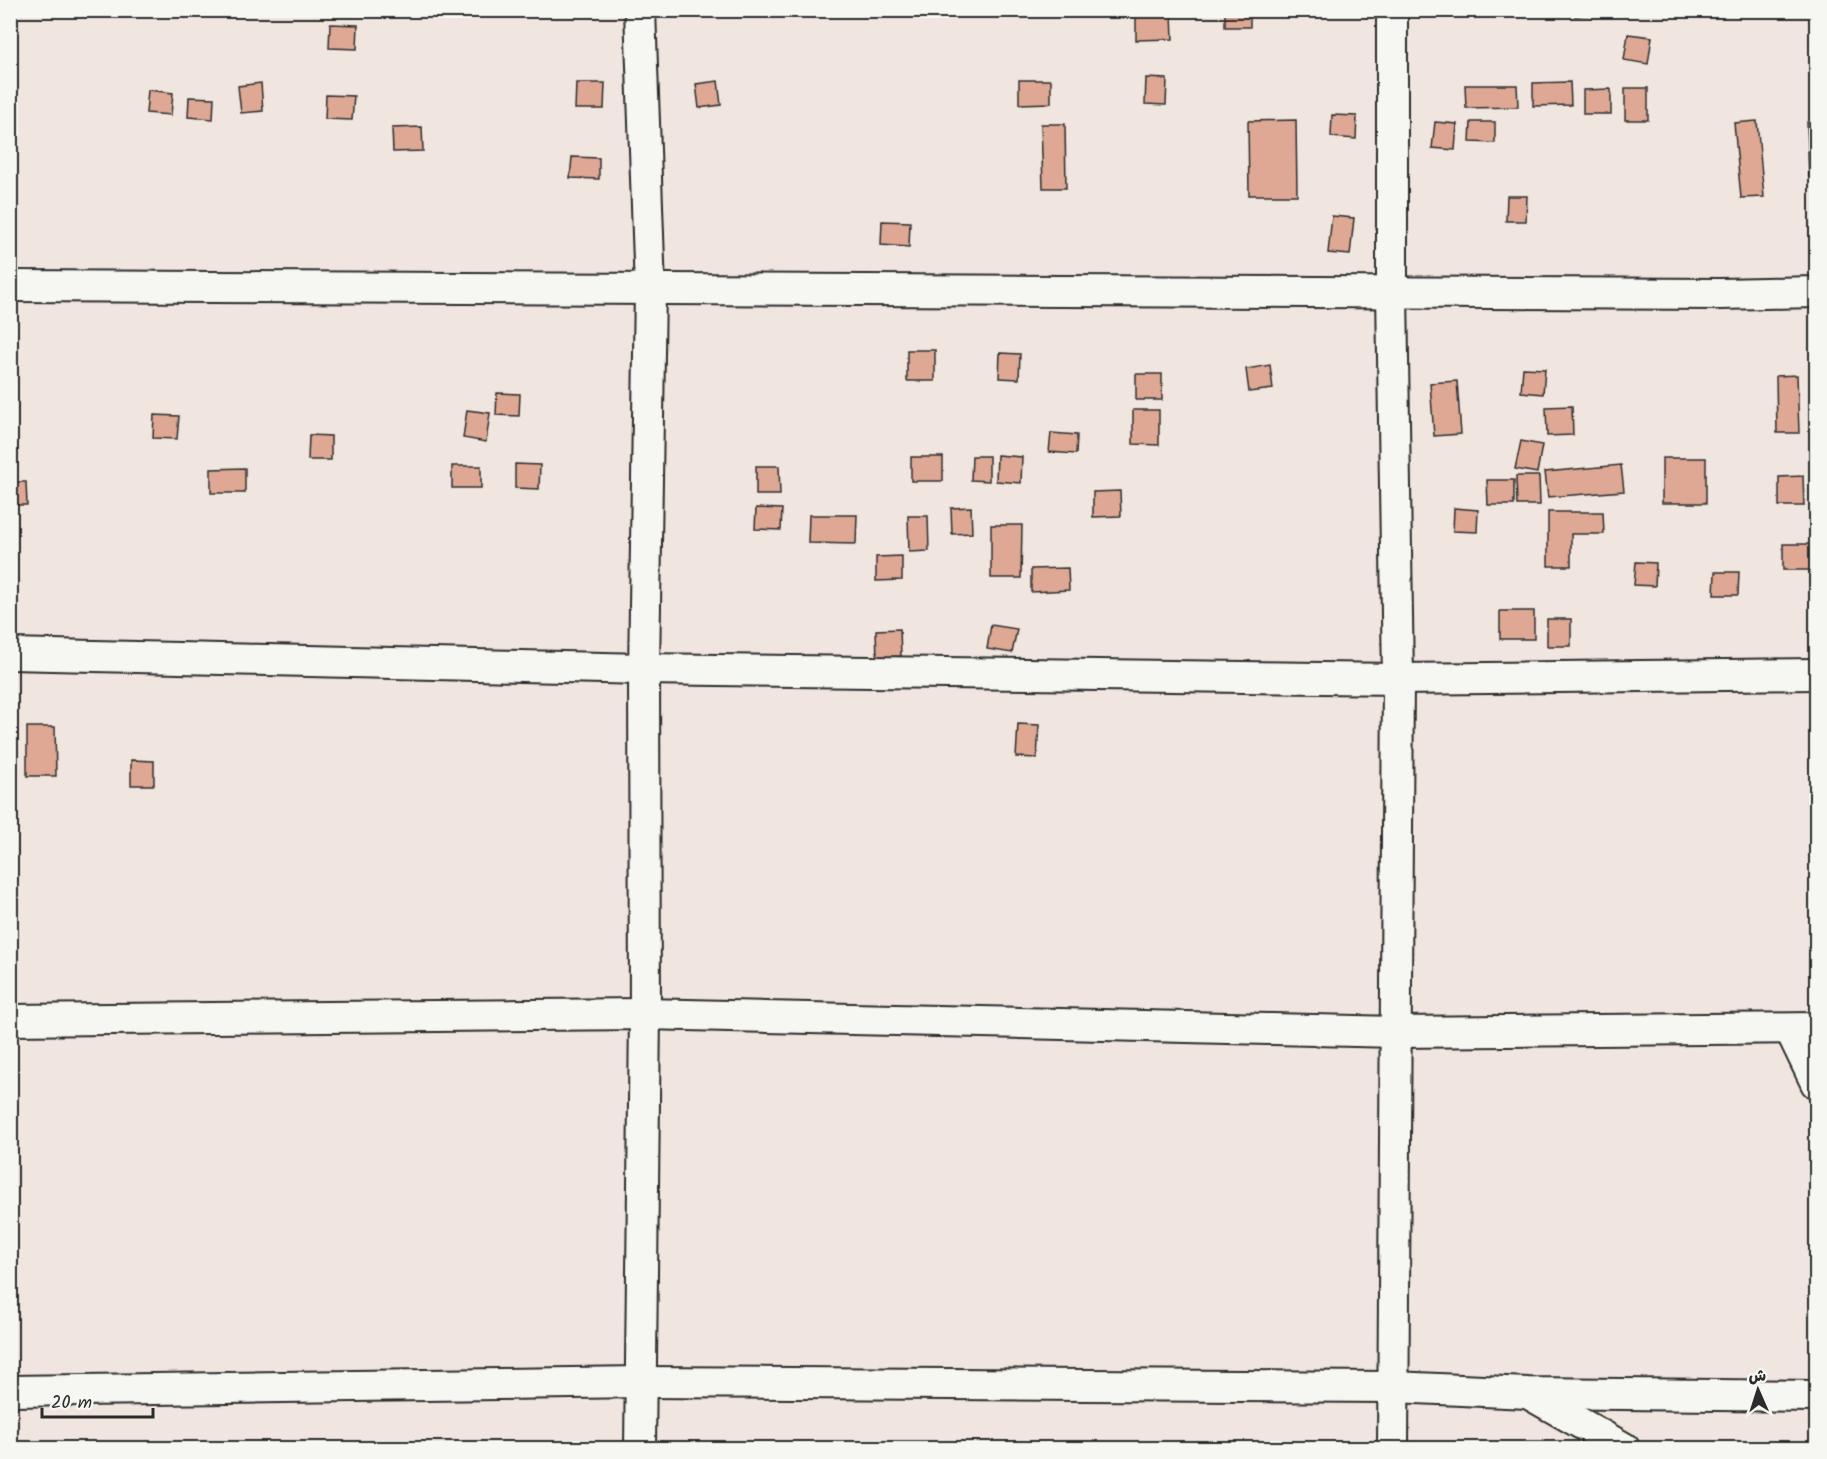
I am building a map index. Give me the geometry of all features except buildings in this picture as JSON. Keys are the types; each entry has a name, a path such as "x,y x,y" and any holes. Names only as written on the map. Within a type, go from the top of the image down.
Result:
{"street":[{"path":"640,10 650,290 644,669 645,1014 640,1449"},
{"path":"1392,10 1392,292 1398,679 1393,1449"},
{"path":"10,286 1720,294 1816,292"},
{"path":"10,654 644,669 1398,679 1816,674"},
{"path":"10,1020 645,1014 1396,1032 1803,1029 1816,1083"},
{"path":"10,1390 641,1382 1394,1387 1528,1393 1816,1396"},
{"path":"1528,1393 1624,1449"}]}
